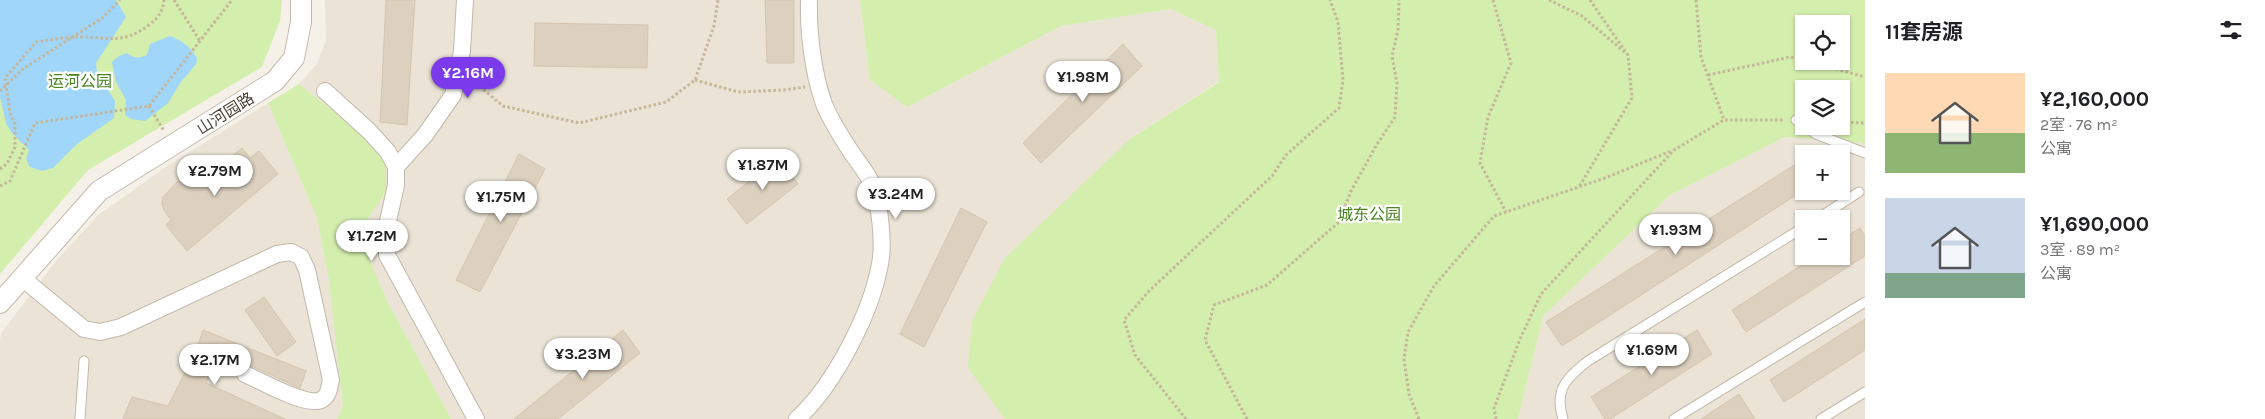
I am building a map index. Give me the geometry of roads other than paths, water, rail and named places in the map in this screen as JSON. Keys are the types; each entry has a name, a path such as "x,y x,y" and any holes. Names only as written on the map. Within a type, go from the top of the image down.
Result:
{"street":[{"name":"山河园路","path":"0,304 99,191 275,81 294,58 300,22 301,0"},
{"path":"396,167 425,136 452,95 462,51 465,0"},
{"path":"797,419 830,379 851,344 881,263 880,215 872,185 847,147 823,102 808,20 808,0"},
{"path":"325,91 369,131 388,152 396,167 396,185 385,235 387,255 476,419"},
{"path":"22,278 84,329 100,332 121,328 277,254 291,252 301,257 307,270 331,380 328,394 320,401 306,401 245,374"}],"lane":[{"path":"1819,135 1865,153"},
{"path":"1830,210 1859,192"},
{"path":"1563,419 1560,410 1560,393 1569,376 1795,233"},
{"path":"1674,419 1865,302"},
{"path":"80,419 84,361"},
{"path":"1821,419 1865,392"}],"water":[{"path":"0,0 116,0 126,17 96,63 97,73 115,101 114,118 77,144 53,168 42,171 30,167 26,159 29,150 12,133 6,123 0,97"},
{"path":"170,36 188,47 197,58 196,64 180,83 168,103 145,121 131,119 125,115 126,100 116,82 112,62 119,56 127,53 136,57 147,55 150,44"}],"park label":[{"name":"运河公园","path":"80,81"},
{"name":"城东公园","path":"1369,214"}]}
